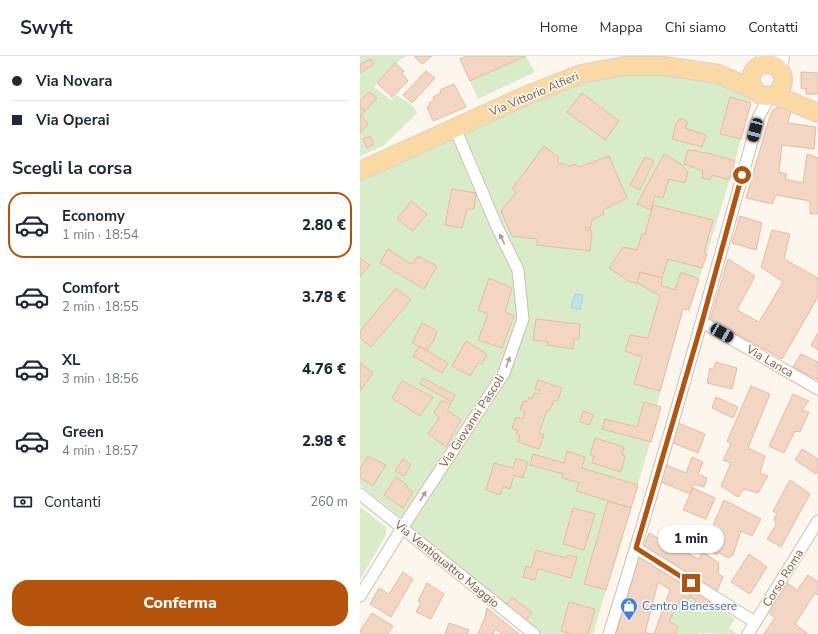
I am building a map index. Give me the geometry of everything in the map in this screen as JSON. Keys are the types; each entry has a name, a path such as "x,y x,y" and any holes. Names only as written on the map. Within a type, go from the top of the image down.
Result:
{"main road":[{"name":"Via Vittorio Alfieri","path":"360,171 530,94 581,74 624,66 664,66 772,83 771,64 761,64 718,74"},
{"path":"761,64 751,80 772,83 816,108"}],"street":[{"path":"609,634 636,548 702,322 759,116 772,83"},
{"name":"Via Giovanni Pascoli","path":"360,596 402,528 504,373 523,319 518,270 497,228 455,128"},
{"name":"Via Lanca","path":"702,322 818,389"},
{"name":"Via Ventiquattro Maggio","path":"360,494 534,634"},
{"name":"Corso Roma","path":"748,634 818,521"},
{"path":"636,548 755,622"}],"green space":[{"path":"360,56 407,56 400,60 393,68 391,67 374,87 391,100 396,95 402,98 416,110 417,113 383,146 360,156"},
{"path":"526,56 535,72 478,99 470,81"},
{"path":"674,74 711,82 746,92 751,100 730,179 689,310 683,309 657,405 661,407 593,634 534,634 405,530 408,524 360,485 360,178 449,138 464,134 534,100 601,76"},
{"path":"360,507 386,527 386,535 360,580"},
{"path":"683,596 688,599 689,596 713,608 715,605 735,619 729,628 736,633 676,634 678,627 669,621"}],"water":[{"path":"575,294 583,295 580,310 571,307"}],"building":[{"path":"414,56 432,56 422,64"},
{"path":"467,56 526,56 470,81 460,59"},
{"path":"371,59 374,64 360,73 360,64"},
{"path":"395,63 404,71 402,73 408,81 392,97 377,83"},
{"path":"426,71 435,78 412,103 403,95"},
{"path":"801,72 818,73 818,94 806,94 806,89 801,88"},
{"path":"454,84 466,107 433,121 427,107 430,106 429,103 434,100 433,97 441,93 440,90"},
{"path":"369,92 377,98 365,111 360,107 360,101"},
{"path":"582,93 619,121 605,140 567,112"},
{"path":"730,97 751,103 741,139 720,134"},
{"path":"783,104 792,106 788,123 816,127 814,149 782,145 779,172 787,174 785,179 803,183 807,154 818,158 818,214 810,214 810,201 776,195 772,204 746,198 769,119 773,110"},
{"path":"360,107 365,111 361,115 368,124 360,133"},
{"path":"680,118 688,122 685,128 706,135 702,147 672,139 676,124"},
{"path":"370,136 374,144 367,148 363,139"},
{"path":"544,146 559,158 557,162 569,166 576,164 579,167 609,156 627,198 603,210 604,214 592,220 590,229 586,227 585,230 592,231 590,251 537,245 537,239 512,236 501,211 516,192 512,189"},
{"path":"688,150 704,152 735,161 729,180 712,175 710,180 702,178 703,171 684,164"},
{"path":"664,154 681,164 688,172 685,183 669,179 663,198 655,196 651,210 637,204"},
{"path":"645,157 654,161 640,190 630,185"},
{"path":"452,189 476,193 474,209 467,209 462,228 445,225"},
{"path":"411,201 427,214 413,231 397,219"},
{"path":"653,205 713,220 704,252 707,254 702,268 668,259 662,278 640,272 637,283 630,282 609,268 623,247 637,250 642,234 645,234"},
{"path":"740,216 762,223 756,250 732,243"},
{"path":"772,230 790,234 784,259 818,278 818,297 782,359 728,329 726,333 709,323 728,259 755,276 737,310 759,322 783,282 761,267"},
{"path":"388,249 411,264 418,256 437,266 424,289 380,263"},
{"path":"360,258 370,265 360,277"},
{"path":"640,272 662,278 661,285 675,290 681,272 699,279 689,310 683,309 660,391 634,384 642,357 625,351 630,335 648,338 660,296 637,283"},
{"path":"489,278 512,288 505,312 514,316 502,348 478,340 488,314 478,310"},
{"path":"396,288 411,300 371,347 360,338 360,331"},
{"path":"536,319 580,324 579,339 574,339 573,349 547,345 548,342 533,340"},
{"path":"422,323 437,331 434,340 427,350 412,343"},
{"path":"818,333 818,350 811,345"},
{"path":"466,341 487,354 482,364 478,363 470,376 452,366"},
{"path":"419,346 448,363 442,373 413,356"},
{"path":"801,354 818,362 818,380 793,367"},
{"path":"716,362 737,368 732,389 707,383 710,368 713,370"},
{"path":"360,363 373,373 360,391"},
{"path":"423,378 455,395 452,402 420,384"},
{"path":"538,380 562,388 558,400 554,401 549,411 547,411 539,433 544,435 539,449 518,442 520,436 516,434 518,430 512,429 516,417 522,419 525,412 520,410 523,401 527,402 529,397 532,399 534,393 538,394 540,390 535,389"},
{"path":"402,381 433,397 420,416 392,398"},
{"path":"751,386 770,394 748,448 765,456 760,473 768,476 758,493 744,489 738,497 721,486 731,463 723,460 731,444 727,441"},
{"path":"793,394 809,401 802,410 809,412 800,432 795,431 784,453 769,446"},
{"path":"716,397 738,407 733,418 712,408"},
{"path":"442,400 451,404 447,410 461,420 446,447 428,434 439,418 434,412"},
{"path":"644,402 661,407 651,442 602,429 605,419 637,427"},
{"path":"583,411 594,415 589,425 580,422"},
{"path":"678,423 705,434 698,453 673,443"},
{"path":"595,438 624,447 622,455 625,456 621,472 592,463 594,456 590,455"},
{"path":"802,449 818,459 818,471 816,474 795,460"},
{"path":"567,451 585,457 582,468 638,485 631,508 576,491 579,483 562,478 563,474 530,465 533,454 564,463"},
{"path":"368,456 386,465 373,486 360,478 360,469"},
{"path":"692,457 703,462 698,474 707,478 704,487 694,484 690,494 661,482 666,465 686,473"},
{"path":"516,458 528,462 523,478 514,475 510,489 503,486 500,495 486,490 494,463 513,468"},
{"path":"403,459 411,465 404,476 395,471"},
{"path":"396,477 413,492 403,508 384,495"},
{"path":"790,480 810,494 781,547 767,539 776,525 774,518 777,514 773,511"},
{"path":"693,488 715,498 706,519 683,510"},
{"path":"724,500 761,519 752,536 741,531 733,555 728,558 718,552 717,555 697,542 701,532 709,535"},
{"path":"608,501 631,508 606,590 584,584"},
{"path":"573,508 595,514 584,550 563,544"},
{"path":"680,525 695,530 686,552 698,559 703,552 719,563 718,573 723,577 717,591 644,546 649,533 671,546"},
{"path":"536,550 566,558 568,555 577,557 571,578 538,569 535,580 523,577 526,566 531,568"},
{"path":"749,554 767,567 750,594 731,582"},
{"path":"639,557 693,590 688,599 683,596 669,621 678,627 676,634 654,634 616,634","holes":["658,582 670,590 654,634 645,633"]},
{"path":"403,572 413,579 391,617 370,604 379,588 389,594"},
{"path":"808,575 818,582 818,595 815,593 795,624 808,634 764,634 775,618 768,612 787,583 797,590"},
{"path":"427,583 444,594 431,619 416,612 421,602 418,601"},
{"path":"693,590 715,605 713,608 710,607 708,610 695,602 696,600 689,596"},
{"path":"512,597 532,613 525,621 506,605"},
{"path":"569,602 595,609 588,634 571,634 561,631"},
{"path":"487,608 519,634 502,634 495,629 493,634 478,634"},
{"path":"372,613 393,626 388,634 360,634 360,631"},
{"path":"449,623 469,630 467,634 445,634"}],"place":[{"name":"Centro Benessere","path":"629,621"}],"route":[{"path":"691,583 636,548 702,322 742,175"}]}
